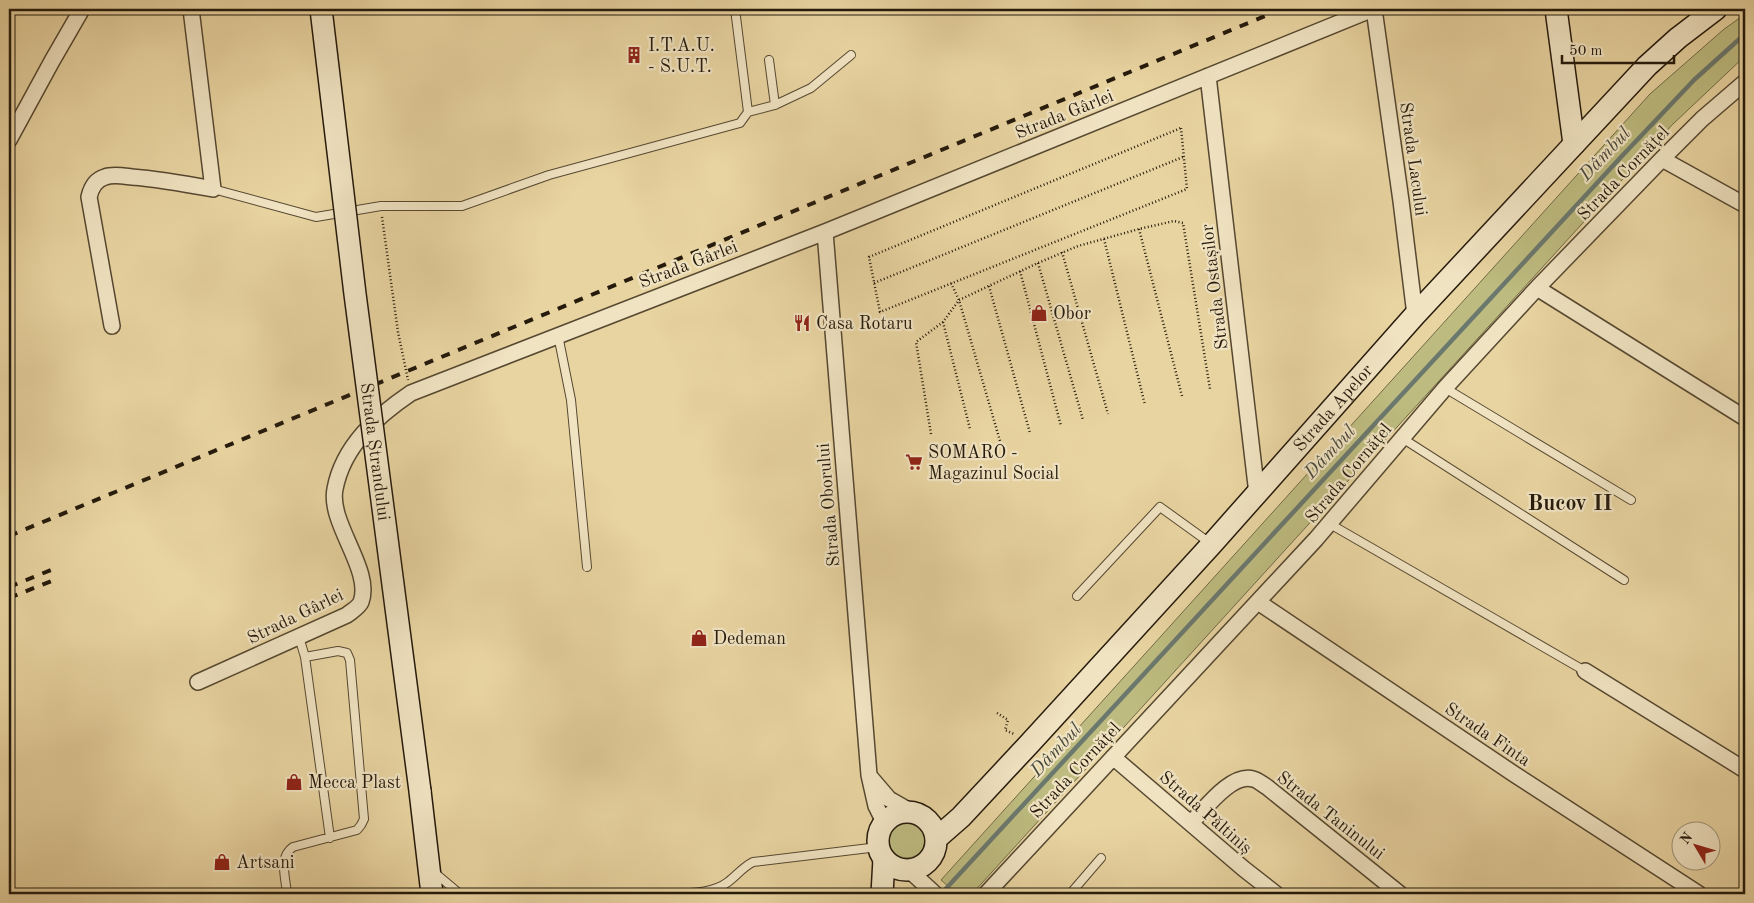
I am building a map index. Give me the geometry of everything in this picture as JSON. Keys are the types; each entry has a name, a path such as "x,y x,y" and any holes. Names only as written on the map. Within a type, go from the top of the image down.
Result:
{"street":[{"path":"9,140 82,9"},
{"path":"112,326 89,197 91,188 97,181 113,175 159,179 213,189 191,9"},
{"name":"Strada Ștrandului","path":"321,9 355,294 432,894"},
{"name":"Strada Gârlei","path":"198,682 348,615 361,604 363,589 360,575 337,513 335,490 342,468 357,438 391,407 411,393 558,334 825,232 1374,9"},
{"name":"Strada Lacului","path":"1374,9 1415,315"},
{"path":"1556,9 1574,144"},
{"name":"Strada Apelor","path":"925,823 961,817 1212,544 1415,315 1574,144 1647,66 1678,38 1716,9"},
{"name":"Strada Ostașilor","path":"1208,76 1257,494"},
{"name":"Strada Cornățel","path":"986,894 1330,524 1445,388 1537,288 1662,159 1745,82"},
{"path":"1662,159 1745,205"},
{"name":"Strada Oborului","path":"825,232 869,775 876,806 884,822"},
{"path":"1537,288 1745,418"},
{"name":"Strada Finta","path":"1258,602 1514,774 1699,894"},
{"path":"1585,671 1745,770"},
{"name":"Strada Păltiniș","path":"1113,757 1276,894"},
{"path":"869,775 889,799 925,823 936,847 932,856 918,868 893,862"},
{"name":"Strada Taninului","path":"1191,823 1231,784 1243,778 1254,779 1267,787 1400,894"},
{"path":"925,823 900,812 884,822 877,838 893,862 930,890"},
{"path":"883,894 893,862"}],"lane":[{"path":"735,9 748,112"},
{"path":"213,189 316,217 381,206 462,206 549,175 740,123 748,112 775,105 811,88 851,55"},
{"path":"769,60 775,105"},
{"path":"558,334 571,400 587,567"},
{"path":"1445,388 1631,500"},
{"path":"1402,438 1624,580"},
{"path":"1077,596 1160,507 1212,544"},
{"path":"1330,524 1585,671"},
{"path":"299,637 305,657 330,838"},
{"path":"287,894 283,858 286,851 293,847 357,830 364,819 350,660 347,653 338,652 305,657"},
{"path":"1070,894 1101,858"},
{"path":"670,894 707,891 720,887 753,862 893,862"},
{"path":"428,867 460,894"}],"path":[{"path":"1181,128 1186,189 880,312 874,282 869,257 1181,128"},
{"path":"874,282 1184,157"},
{"path":"381,206 398,332 411,393"},
{"path":"931,434 916,342 943,322 960,300 1062,252 1139,229 1174,221 1183,223 1210,389"},
{"path":"1139,229 1182,396"},
{"path":"1104,239 1145,405"},
{"path":"1062,252 1108,414"},
{"path":"1038,263 1083,420"},
{"path":"1020,271 1061,426"},
{"path":"951,284 960,300 1000,441"},
{"path":"989,286 1030,433"},
{"path":"943,322 970,429"},
{"path":"997,713 1008,720 1005,730 1031,742"}],"shaded area":[{"path":"1745,14 1745,56 1672,125 972,894 957,894 941,880 1650,94 1723,30"},
{"path":"907,822 919,828 925,840 919,852 907,858 895,852 889,840 895,828"}],"waterway":[{"name":"Dâmbul","path":"941,894 1621,157 1694,80 1745,34"}],"railway":[{"path":"9,536 1282,9"},
{"path":"9,587 56,568"},
{"path":"9,598 59,578"}],"place":[{"name":"I.T.A.U. - S.U.T.","path":"634,55"},
{"name":"Obor","path":"1039,313"},
{"name":"Casa Rotaru","path":"802,323"},
{"name":"SOMARO - Magazinul Social","path":"914,462"},
{"name":"Dedeman","path":"699,638"},
{"name":"Mecca Plast","path":"294,782"},
{"name":"Artsani","path":"222,862"}],"district":[{"name":"Bucov II","path":"1570,502"}]}
